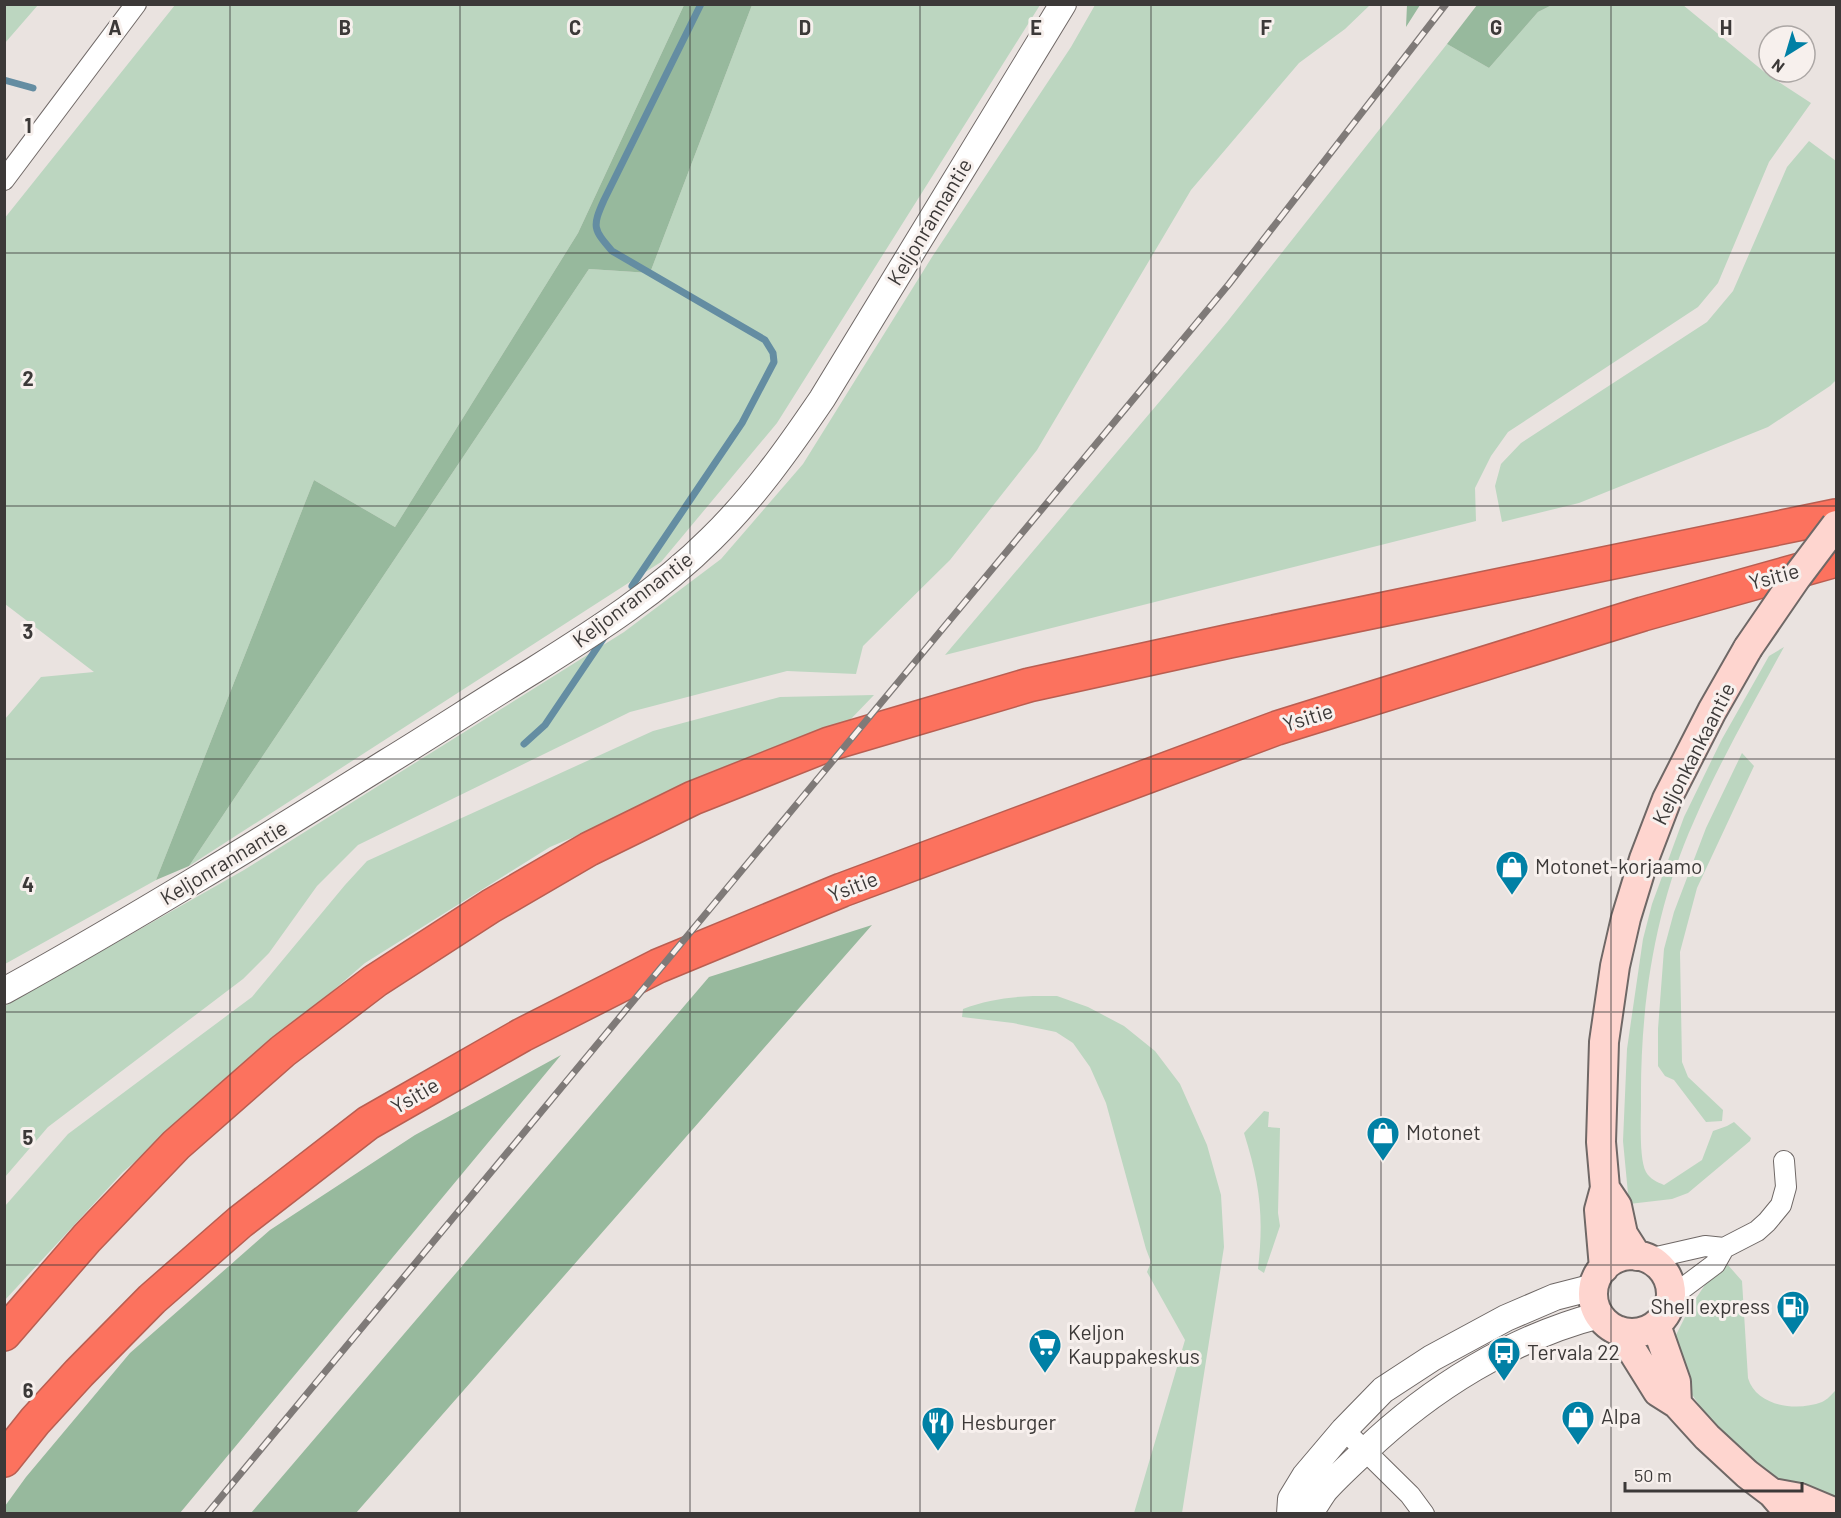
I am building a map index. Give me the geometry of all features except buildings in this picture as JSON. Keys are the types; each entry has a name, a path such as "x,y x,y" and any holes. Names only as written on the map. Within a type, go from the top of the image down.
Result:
{"highway":[{"path":"4,1334 87,1238 176,1145 284,1051 375,981 491,906 589,849 693,798 830,744 1029,685 1230,641 1836,516"},
{"name":"Ysitie","path":"4,1460 79,1372 152,1299 240,1222 368,1123 522,1035 658,966 842,890 1277,728 1643,614 1836,560"}],"main road":[{"name":"Keljonkankaantie","path":"1599,1277 1599,1210 1605,1188 1601,1142 1604,1042 1615,966 1626,918 1644,859 1667,799 1712,711 1748,648 1836,525"},
{"name":"Keljonkankaantie","path":"1605,1188 1617,1206 1623,1234 1643,1257"},
{"path":"1610,1323 1636,1333 1656,1325 1667,1312 1671,1297 1669,1281 1665,1273 1643,1257 1617,1259 1599,1277 1594,1300 1610,1323 1658,1392 1677,1404 1707,1437 1781,1503 1800,1498 1836,1513"},
{"path":"1656,1325 1676,1382 1677,1404"}],"street":[{"path":"4,180 136,4"},
{"name":"Keljonrannantie","path":"4,991 112,931 260,842 607,623 685,563 711,539 751,496 792,444 822,399 1063,4"},
{"path":"1671,1297 1714,1264 1724,1248 1757,1231 1767,1222 1781,1205 1786,1186 1784,1161"},
{"path":"1643,1257 1705,1246 1724,1248"},
{"path":"1290,1514 1291,1499 1305,1476 1344,1430 1383,1390 1432,1358 1506,1318 1599,1277"},
{"path":"1306,1514 1311,1511 1325,1490 1405,1415 1460,1376 1520,1345 1579,1320 1610,1323"},
{"path":"1344,1430 1410,1495 1424,1514"}],"green space":[{"path":"4,5 38,5 5,43"},
{"path":"175,5 684,5 578,233 395,527 314,480 156,880 5,964 5,719 41,677 94,672 5,604 4,219"},
{"path":"684,5 752,5 650,273 589,269 189,866 156,880 314,480 395,527 578,233"},
{"path":"752,5 1040,5 777,423 661,562 189,866 589,269 650,273"},
{"path":"1095,5 1370,5 1345,29 1299,63 1191,190 1037,450 950,560 863,646 856,674 787,671 630,712 358,845 317,886 269,953 243,979 48,1127 5,1177 5,1006 244,870 624,632 721,559 803,464 932,257 1071,47"},
{"path":"1407,5 1420,5 1406,27"},
{"path":"1477,5 1552,5 1538,12 1489,68 1447,44"},
{"path":"1552,5 1683,5 1757,66 1757,84 1782,84 1811,103 1769,162 1718,283 1698,307 1508,432 1491,456 1475,488 1476,521 945,655 1227,322 1447,44 1489,68 1538,12"},
{"path":"1809,141 1836,161 1836,380 1768,427 1579,503 1502,522 1495,486 1501,464 1521,443 1707,322 1733,291 1787,167"},
{"path":"1784,647 1715,777 1680,855 1659,924 1643,1031 1641,1139 1642,1158 1650,1177 1664,1185 1702,1160 1713,1131 1734,1122 1751,1138 1688,1193 1672,1199 1629,1204 1623,1141 1627,1049 1643,939 1652,904 1684,817 1722,739 1769,656"},
{"path":"874,695 849,721 550,847 365,963 123,1172 5,1300 5,1206 68,1134 252,997 367,861 653,731 780,697"},
{"path":"1742,753 1754,766 1697,888 1680,952 1682,1062 1688,1077 1723,1110 1722,1121 1706,1122 1674,1080 1665,1076 1658,1066 1658,1029 1664,949 1674,912 1706,828"},
{"path":"872,925 356,1513 251,1513 709,977"},
{"path":"1033,996 1057,996 1088,1007 1124,1026 1155,1051 1180,1084 1207,1145 1221,1195 1224,1247 1182,1513 1134,1513 1185,1340 1147,1272 1151,1262 1106,1103 1090,1067 1073,1043 1056,1032 1013,1023 962,1017 963,1009 980,1003"},
{"path":"561,1055 180,1513 5,1513 5,1506 26,1477 130,1353 270,1230 415,1135"},
{"path":"1264,1111 1269,1112 1268,1127 1280,1128 1278,1213 1280,1226 1264,1273 1258,1269 1261,1233 1257,1184 1244,1133"},
{"path":"1728,1265 1742,1281 1748,1378 1752,1387 1768,1401 1789,1406 1822,1402 1836,1390 1836,1505 1773,1475 1744,1453 1714,1426 1686,1386 1675,1337 1690,1307 1707,1282"}],"waterway":[{"path":"632,586 742,423 774,362 773,353 765,340 612,251 601,238 596,227 604,200 701,4"},
{"path":"4,80 33,88"},
{"path":"524,744 545,725 605,636"}],"railway":[{"path":"207,1514 1229,284 1446,4"}],"place":[{"name":"Motonet-korjaamo","path":"1512,896"},
{"name":"Motonet","path":"1383,1162"},
{"name":"Shell express","path":"1793,1336"},
{"name":"Keljon Kauppakeskus","path":"1045,1374"},
{"name":"Tervala 22","path":"1504,1382"},
{"name":"Alpa","path":"1578,1446"},
{"name":"Hesburger","path":"938,1452"}]}
